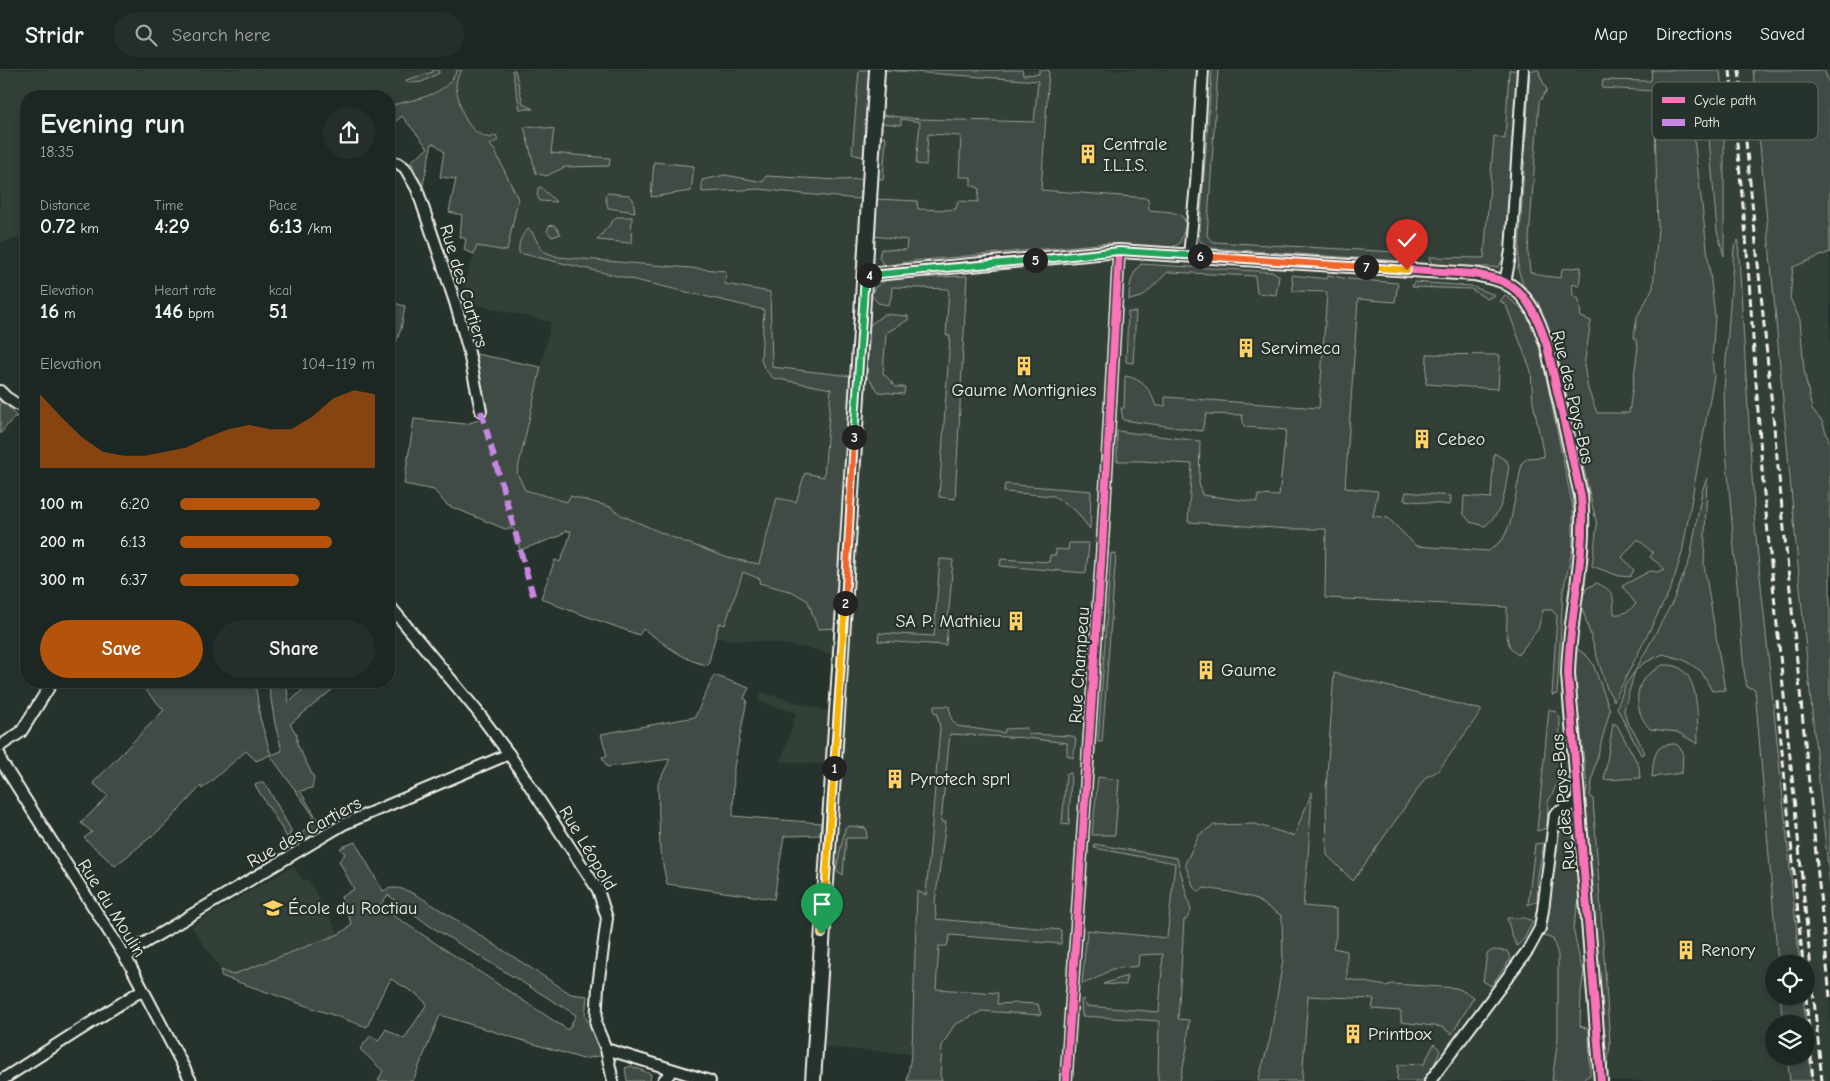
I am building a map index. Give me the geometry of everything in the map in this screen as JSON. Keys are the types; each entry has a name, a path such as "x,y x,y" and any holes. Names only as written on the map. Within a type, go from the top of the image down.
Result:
{"main road":[{"path":"813,1081 877,70"}],"street":[{"path":"1189,256 1196,184 1203,70"},
{"path":"1505,283 1511,251 1523,70"},
{"name":"Rue des Cartiers","path":"395,162 401,165 409,174 417,189 455,302 468,348 480,411"},
{"name":"Rue des Pays-Bas","path":"865,275 1119,251 1474,274 1505,283 1523,298 1540,323 1547,346 1581,496 1583,516 1568,654 1568,674 1601,1081"},
{"name":"Rue Champeau","path":"1066,1081 1102,553 1119,251"},
{"path":"0,392 20,406"},
{"name":"Rue Léopold","path":"395,612 477,711 509,754 599,892 607,918 598,986 596,1025 606,1049 612,1081"},
{"path":"0,746 21,732 49,688"},
{"name":"Rue des Cartiers","path":"126,958 141,945 344,824 509,754"},
{"name":"Rue du Moulin","path":"0,760 126,958 191,1081"},
{"name":"Rue des Pays-Bas","path":"1430,1081 1522,957 1540,928 1545,902 1555,814 1578,802"},
{"path":"0,1081 142,990"},
{"path":"606,1049 710,1081"},
{"path":"664,1081 673,1070"}],"shaded area":[{"path":"0,70 873,70 867,175 851,316 845,484 796,502 777,498 760,564 728,558 669,536 621,515 610,507 567,502 525,490 517,473 551,322 463,302 463,287 477,246 495,151 395,113 395,90 20,90 20,238 0,243"},
{"path":"432,70 439,70 439,73 422,82 408,83 406,80 433,72"},
{"path":"457,70 462,70 457,79 456,87 466,119 473,129 483,136 490,138 496,135 498,140 490,145 495,151 518,199 507,251 477,246 474,254 464,250 466,239 460,237 462,215 449,212 456,179 440,177 444,152 432,143 422,189 411,161 428,148 402,116 395,122 395,105 428,96 446,86"},
{"path":"512,70 515,70 523,104 533,109 520,109"},
{"path":"859,70 869,70 863,157 852,154"},
{"path":"877,70 1830,70 1830,1081 907,1081 911,1054 820,1047"},
{"path":"885,70 1022,70 1023,75 1039,74 1039,70 1049,70 1041,190 1148,198 1149,210 1173,212 1185,221 1180,243 1171,248 1108,243 913,261 885,266 879,258 881,249 906,250 907,240 873,236 876,199 917,201 918,209 956,209 958,201 978,202 979,188 971,185 971,177 959,177 961,136 928,134 926,165 916,164 920,122 901,119 901,125 882,123 881,115 920,119 1034,122 1038,81"},
{"path":"1212,70 1218,70 1207,236 1214,242 1415,253 1414,262 1210,248 1199,240"},
{"path":"1509,70 1518,70 1506,255 1498,267 1452,267 1431,263 1429,257 1484,258 1494,136 1505,139"},
{"path":"1530,70 1539,70 1547,90 1539,102 1528,253 1530,272 1561,278 1562,269 1581,267 1579,286 1572,284 1573,296 1579,299 1581,317 1591,321 1584,366 1588,389 1597,413 1629,413 1638,347 1634,337 1637,317 1653,288 1658,228 1655,140 1694,140 1715,316 1712,360 1714,376 1682,553 1671,588 1614,701 1607,689 1580,601 1587,588 1597,583 1607,589 1612,595 1614,614 1624,613 1636,604 1622,586 1650,571 1657,572 1665,569 1650,557 1653,553 1638,539 1622,557 1634,570 1630,577 1619,576 1592,566 1597,525 1558,360 1538,302 1523,285 1518,269"},
{"path":"1652,70 1720,70 1721,82 1652,82 1652,91 1602,88 1603,80 1651,81"},
{"path":"1753,70 1824,70 1830,85 1830,252 1793,267 1790,298 1800,320 1804,370 1812,410 1822,421 1830,444 1830,885 1799,580 1759,140 1818,140 1818,82 1754,82"},
{"path":"524,127 554,129 551,153 610,158 609,166 565,167 546,176 536,173"},
{"path":"884,136 886,138 883,180 877,177 880,139"},
{"path":"1709,140 1724,140 1724,256 1717,231"},
{"path":"654,162 694,166 691,191 651,197"},
{"path":"725,175 763,182 766,176 838,180 864,179 859,199 760,189 702,192 702,180"},
{"path":"541,187 556,202 540,201 537,195 538,188"},
{"path":"607,193 629,195 633,199 635,212 608,208 605,196"},
{"path":"616,217 632,217 631,243 597,240"},
{"path":"554,225 561,234 552,237 547,231 549,226"},
{"path":"529,229 542,251 558,257 726,271 725,284 770,292 772,367 851,376 836,628 818,629 808,601 793,592 759,583 760,579 743,572 725,625 719,623 708,665 699,663 682,656 643,629 639,635 541,598 555,560 560,562 571,531 565,531 560,536 520,550 514,529 505,529 447,505 434,490 404,484 414,419 466,424 485,418 476,354 541,367 517,473 525,490 567,502 570,496 611,507 621,515 669,536 728,558 759,564 777,498 796,502 805,473 824,477 831,389 773,378 764,368 761,360 764,310 519,253 521,240"},
{"path":"1738,240 1755,527 1799,955 1777,955 1755,689 1747,687 1744,671 1726,449 1724,390 1734,247"},
{"path":"1141,264 1274,272 1279,276 1276,295 1257,293 1255,276 1168,272 1142,297 1129,300 1131,280"},
{"path":"1292,275 1327,279 1328,275 1348,279 1398,283 1395,302 1358,299 1345,488 1378,491 1373,516 1388,518 1416,546 1489,551 1503,539 1510,524 1522,463 1527,458 1544,457 1533,402 1531,371 1506,305 1500,301 1505,295 1528,314 1540,348 1573,508 1573,547 1563,591 1557,694 1552,695 1557,616 1552,610 1543,610 1538,629 1518,655 1513,651 1508,640 1507,607 1325,598 1326,529 1289,529 1188,522 1192,464 1117,461 1117,431 1200,441 1199,483 1202,495 1257,502 1258,495 1279,496 1286,430 1244,427 1242,415 1206,414 1202,431 1123,420 1121,408 1124,408 1125,376 1141,382 1151,395 1156,406 1165,406 1165,397 1319,408 1327,292 1293,291"},
{"path":"967,276 955,499 939,497 950,336 946,335 949,289 892,287 888,305 878,303 871,295 875,287 888,279"},
{"path":"1414,282 1471,286 1495,295 1487,299 1471,289 1412,287"},
{"path":"395,303 405,306 401,329 395,345"},
{"path":"1128,312 1136,312 1133,363 1126,362"},
{"path":"884,314 908,316 908,320 886,333 883,373 896,387 905,387 904,394 879,392 866,375 869,326"},
{"path":"1427,354 1500,355 1498,389 1426,384"},
{"path":"0,397 17,417 14,417 0,434"},
{"path":"1494,453 1507,461 1509,466 1501,506 1492,520 1485,526 1470,522 1463,513 1464,496 1491,498"},
{"path":"1707,478 1704,565 1725,690 1712,691 1701,671 1684,660 1663,654 1644,663 1635,671 1673,601 1690,559 1702,491"},
{"path":"1005,484 1091,491 1090,529 1076,511 1054,496 1004,492"},
{"path":"1406,492 1451,496 1450,505 1404,500"},
{"path":"1069,543 1089,543 1086,573 1000,566 1001,559 1049,562 1050,555 1056,555 1056,549 1068,550"},
{"path":"1111,553 1116,554 1102,742 1098,742"},
{"path":"940,559 953,560 946,645 878,641 879,633 934,636"},
{"path":"743,572 761,579 759,583 793,592 808,601 814,613 828,628 836,628 835,650 831,654 777,643 716,638 719,623 725,625"},
{"path":"1576,648 1587,656 1593,664 1610,710 1594,769 1590,796 1593,799 1610,1043 1607,1071 1585,804 1587,786 1573,667"},
{"path":"1662,665 1678,667 1691,681 1696,702 1698,744 1677,732 1650,729 1642,718 1638,706 1640,686 1647,676"},
{"path":"1635,671 1624,710 1627,722 1645,753 1641,755 1617,708 1625,685"},
{"path":"1334,673 1482,710 1438,771 1426,777 1353,881 1327,855 1326,791"},
{"path":"714,675 749,688 744,698 747,700 734,767 733,816 821,823 820,835 784,836 774,899 667,884 660,851 658,784 670,759 607,767 602,757 607,756 601,734 695,717"},
{"path":"144,688 256,688 260,718 271,755 282,751 269,688 287,688 289,703 304,688 334,688 290,724 297,735 297,744 314,778 312,788 300,791 324,830 303,842 301,834 311,823 313,815 270,755 256,761 246,751 202,789 201,786 164,826 115,866 84,838 92,832 81,823 108,796 93,783 164,710"},
{"path":"761,692 830,712 825,764 781,762 796,713 758,701"},
{"path":"934,706 949,706 952,720 957,726 1004,733 1005,729 1027,728 1029,734 1072,736 1076,739 1073,758 1067,755 1067,743 1027,738 950,734 941,822 946,822 935,902 936,919 1061,930 1061,944 950,935 947,946 939,946 936,989 998,993 997,1004 1038,1004 1041,1015 982,1011 954,1025 942,1046 940,1075 942,1081 907,1081 912,1049 917,891 926,895 940,728 937,713 934,712"},
{"path":"1549,709 1556,712 1560,718 1559,780 1548,802 1547,828 1537,831"},
{"path":"1613,723 1617,725 1639,766 1640,778 1604,780"},
{"path":"1676,744 1683,751 1682,773 1652,777 1657,751 1665,745"},
{"path":"1071,773 1069,825 1062,824 1066,774"},
{"path":"1098,777 1119,780 1115,835 1092,835"},
{"path":"261,782 265,783 291,830 290,835 287,837 255,785"},
{"path":"1312,792 1303,906 1336,909 1336,936 1333,948 1347,951 1347,979 1386,986 1392,984 1457,988 1474,997 1452,1034 1442,1027 1401,1022 1401,1011 1372,1009 1374,999 1308,996 1302,1081 1258,1081 1270,1039 1283,960 1282,916 1254,898 1204,888 1200,892 1194,888 1185,864 1199,835 1214,825 1255,824 1294,836"},
{"path":"850,826 866,828 867,838 846,838 843,875 836,870 845,828"},
{"path":"1562,828 1573,830 1580,896 1573,928 1584,971 1580,1026 1589,1029 1590,1075 1580,1081 1552,1081 1558,1039 1558,955 1553,939 1544,936 1558,835"},
{"path":"355,842 383,891 399,888 425,900 571,994 587,996 585,1016 604,1055 583,1059 440,1015 413,1081 378,1081 383,1071 360,1049 371,1035 378,1041 386,1029 404,1039 427,1004 416,994 391,979 367,1027 221,976 221,970 232,975 339,934 352,925 341,897 354,889 339,861 345,854 340,848","holes":["388,895 430,926 576,1015 568,1030 379,906"]},
{"path":"1544,843 1538,876 1537,901 1528,905 1535,844"},
{"path":"1094,844 1177,858 1191,911 1186,920 1184,920 1178,1019 1189,1020 1187,1048 1180,1081 1158,1081 1159,1021 1082,1016 1081,1000 1083,999 1086,1006 1159,1012 1163,954 1139,955 1138,966 1112,969 1082,984 1087,930 1167,938 1175,863 1094,848"},
{"name":"École du Roctiau","path":"293,866 303,881 307,879 339,934 231,975 221,970 191,926"},
{"path":"1507,918 1524,918 1533,921 1524,939 1517,946 1512,936"},
{"path":"1493,950 1507,951 1511,958 1491,986 1483,981 1487,954"},
{"path":"1127,976 1126,985 1103,984"},
{"path":"1781,1005 1804,1005 1805,1015 1782,1015"},
{"path":"1434,1044 1440,1050 1431,1073 1424,1081 1397,1081 1398,1065 1424,1064"},
{"path":"1788,1065 1810,1065 1812,1081 1790,1081"},
{"path":"631,1066 651,1074 650,1081 627,1081 625,1068"}],"railway":[{"path":"1730,70 1731,82"},
{"path":"1739,70 1740,82"},
{"path":"1737,140 1746,237 1763,483 1822,1081"},
{"path":"1746,140 1830,997"},
{"path":"1777,700 1802,955"},
{"path":"1807,1005 1813,1081"}],"marked path":[{"path":"481,411 534,599"}],"cycle path":[{"path":"865,275 1119,251 1474,274 1504,282 1520,294 1532,309 1547,346 1581,496 1582,541 1571,630 1568,674 1601,1081"},
{"path":"1066,1081 1103,535 1119,251"}],"place":[{"name":"Centrale I.L.I.S.","path":"1088,154"},
{"name":"Servimeca","path":"1246,348"},
{"name":"Gaume Montignies","path":"1024,366"},
{"name":"Cebeo","path":"1422,439"},
{"name":"SA P. Mathieu","path":"1016,621"},
{"name":"Gaume","path":"1206,670"},
{"name":"Pyrotech sprl","path":"895,779"},
{"name":"École du Roctiau","path":"273,908"},
{"name":"Renory","path":"1686,950"},
{"name":"Printbox","path":"1353,1034"}],"route":[{"path":"822,934 865,275 1031,261 1119,251 1407,270"}]}
